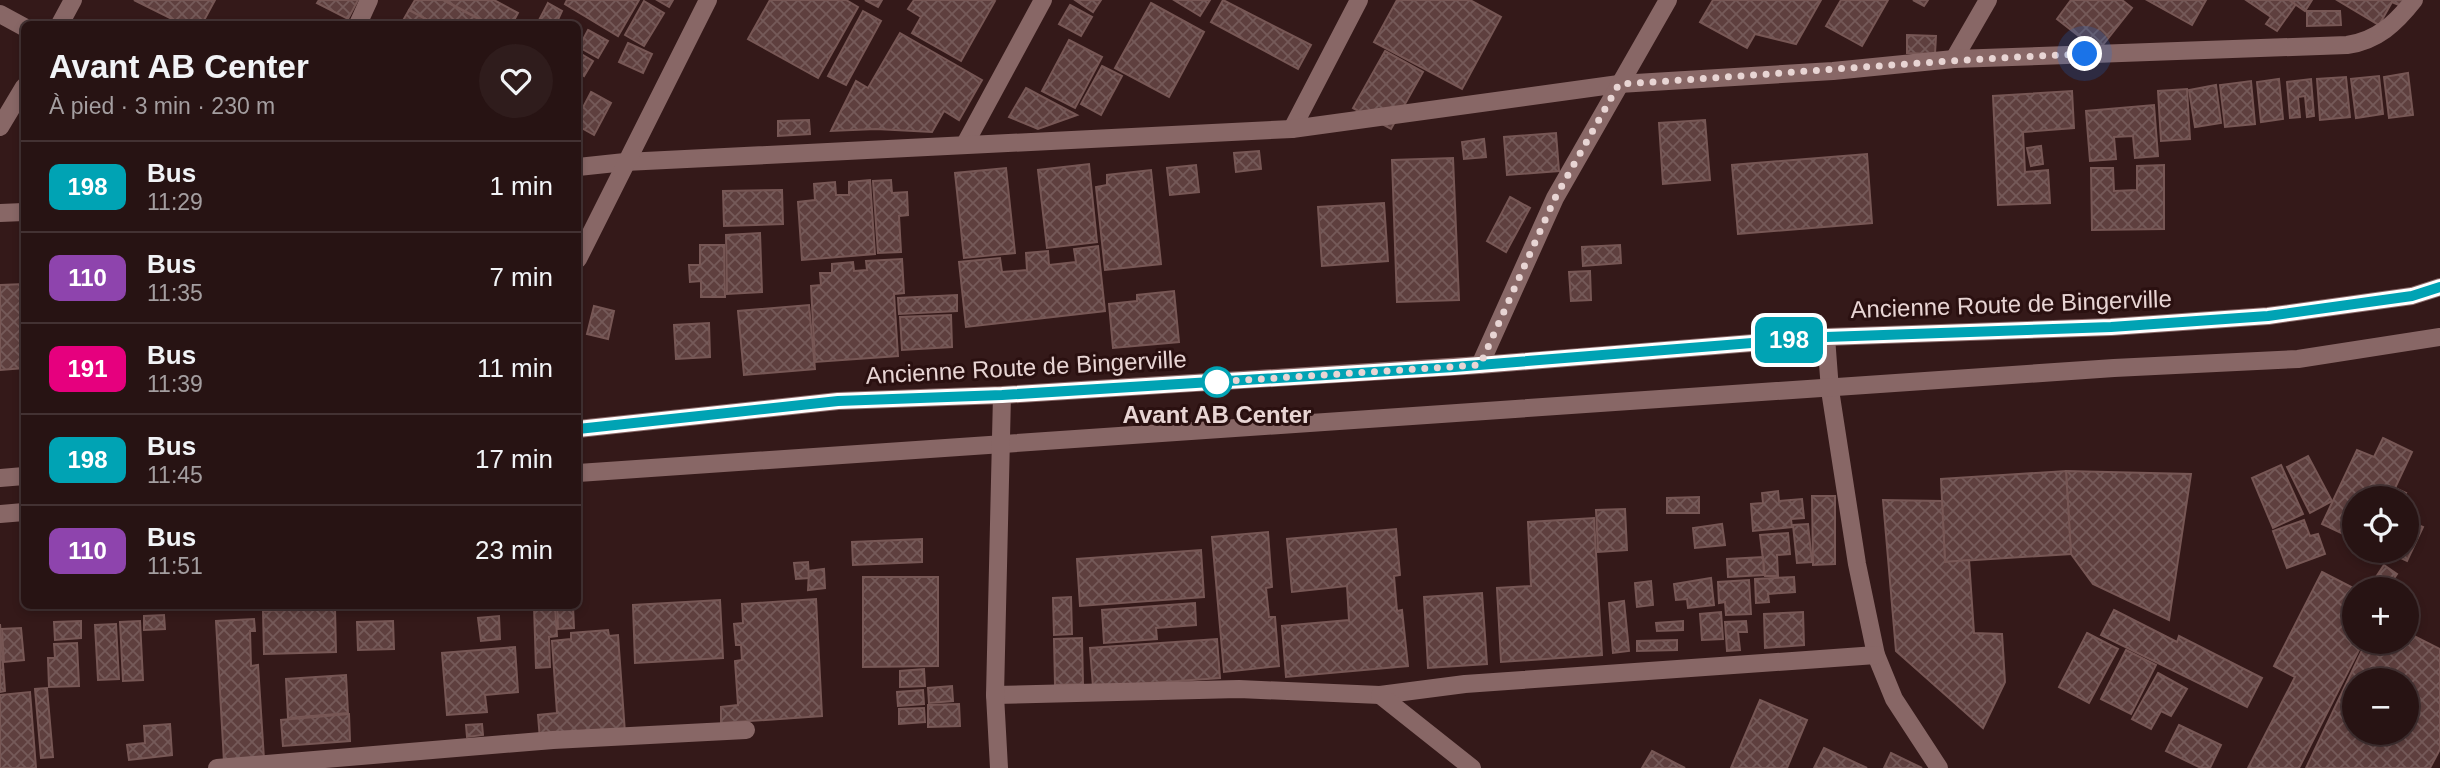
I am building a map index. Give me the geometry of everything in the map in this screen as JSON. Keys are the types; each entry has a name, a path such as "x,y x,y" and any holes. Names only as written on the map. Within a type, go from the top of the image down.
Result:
{"street":[{"path":"62,21 73,0"},
{"path":"359,21 369,0"},
{"path":"581,253 708,0"},
{"path":"965,144 1043,0"},
{"path":"1292,129 1359,0"},
{"path":"1480,365 1555,198 1668,0"},
{"path":"1954,59 1988,0"},
{"path":"581,167 625,162 1292,129 1619,84 1833,71 1954,59 2347,45 2374,38 2398,21 2414,0"},
{"path":"0,14 21,25"},
{"path":"0,127 21,91"},
{"path":"0,213 21,212"},
{"name":"Ancienne Route de Bingerville","path":"581,429 838,401 1002,395 1480,365 1826,337 2111,327 2268,316 2412,296 2440,287"},
{"path":"1826,337 1830,390 1857,564 1877,655 1894,699 1939,768"},
{"path":"581,472 1000,442 1830,390 2114,368 2298,359 2440,337"},
{"path":"999,768 995,695 1002,395"},
{"path":"0,478 21,476"},
{"path":"0,514 21,512"},
{"path":"995,695 1239,689 1380,695 1465,684 1877,655"},
{"path":"1380,695 1472,768"},
{"path":"217,768 553,740 746,730"}],"building":[{"path":"134,0 215,0 204,21 176,21"},
{"path":"319,0 358,0 348,19 317,3"},
{"path":"415,0 443,0 482,21 429,21 409,10"},
{"path":"444,0 494,0 518,13 514,21 483,21"},
{"path":"567,0 639,0 618,36 565,4"},
{"path":"657,0 673,0 669,7"},
{"path":"770,0 846,0 858,7 818,78 748,39"},
{"path":"865,0 882,0 878,7"},
{"path":"914,0 995,1 961,61 912,33 921,17 908,9"},
{"path":"1075,0 1101,0 1093,12"},
{"path":"1174,0 1210,0 1200,16"},
{"path":"1223,0 1311,45 1298,69 1211,22"},
{"path":"1397,0 1470,0 1501,17 1462,89 1374,42"},
{"path":"1713,0 1821,0 1796,44 1755,34 1747,48 1700,22"},
{"path":"1841,0 1888,0 1862,46 1826,26"},
{"path":"1913,0 1928,0 1924,6"},
{"path":"2071,0 2122,0 2132,8 2098,51 2057,19"},
{"path":"2147,0 2206,0 2192,25"},
{"path":"2246,0 2290,0 2296,4 2277,31 2266,24 2271,17"},
{"path":"2289,0 2312,0 2305,11"},
{"path":"2337,0 2405,0 2401,6 2392,2 2379,25"},
{"path":"644,1 664,13 644,46 625,35"},
{"path":"548,3 562,11 557,21 539,21"},
{"path":"1151,3 1204,32 1169,97 1115,68"},
{"path":"1070,5 1092,17 1081,36 1059,24"},
{"path":"409,10 429,21 403,21"},
{"path":"863,11 881,21 846,85 828,76"},
{"path":"2307,11 2340,11 2341,25 2307,26"},
{"path":"588,30 608,41 598,58 581,48"},
{"path":"900,33 982,80 959,120 944,111 932,132 876,129 831,131 856,81 868,88"},
{"path":"1907,35 1936,36 1935,54 1907,53"},
{"path":"1069,40 1102,57 1075,108 1042,91"},
{"path":"628,43 652,54 643,73 619,62"},
{"path":"1385,51 1423,72 1391,129 1353,108"},
{"path":"581,54 593,61 584,76 581,74"},
{"path":"1102,66 1122,76 1101,115 1081,104"},
{"path":"2408,73 2413,115 2389,118 2384,77"},
{"path":"2379,76 2383,114 2356,118 2351,79"},
{"path":"2346,77 2350,117 2320,120 2317,79"},
{"path":"2279,79 2283,119 2261,122 2257,82"},
{"path":"2311,79 2314,116 2307,117 2305,96 2298,97 2300,117 2290,118 2287,82"},
{"path":"2251,81 2255,124 2225,127 2220,85"},
{"path":"2216,85 2221,123 2195,127 2189,90"},
{"path":"1026,88 1077,115 1038,129 1009,117"},
{"path":"2187,89 2190,139 2161,141 2158,91"},
{"path":"2072,91 2074,128 2023,132 2025,172 2048,170 2050,203 1998,205 1993,96"},
{"path":"591,92 611,103 594,135 581,128 581,111"},
{"path":"2154,105 2158,156 2135,158 2133,136 2114,137 2116,159 2090,161 2086,111"},
{"path":"809,120 810,134 778,136 778,121"},
{"path":"1705,120 1710,180 1663,184 1659,123"},
{"path":"1556,133 1559,171 1507,175 1504,137"},
{"path":"1484,139 1486,157 1464,159 1462,142"},
{"path":"2041,146 2043,164 2031,166 2027,148"},
{"path":"1259,151 1261,169 1236,172 1234,153"},
{"path":"1867,154 1872,223 1738,234 1732,165"},
{"path":"1453,158 1459,300 1397,302 1392,160"},
{"path":"1089,164 1097,242 1047,248 1038,170"},
{"path":"1196,165 1199,192 1170,195 1167,168"},
{"path":"2164,165 2164,229 2092,230 2091,168 2113,168 2114,191 2137,190 2137,166"},
{"path":"1006,168 1015,253 964,258 955,173"},
{"path":"1151,170 1161,264 1105,270 1096,187 1107,185 1107,175"},
{"path":"870,180 875,254 802,260 798,202 815,200 814,184 835,182 836,195 849,195 849,182"},
{"path":"891,180 892,193 907,192 908,215 899,216 901,252 878,253 873,181"},
{"path":"782,190 783,224 724,226 723,191"},
{"path":"1510,197 1530,208 1506,252 1487,241"},
{"path":"1384,203 1388,261 1322,266 1318,207"},
{"path":"760,233 762,292 727,294 726,235"},
{"path":"700,245 724,245 725,297 701,297 701,281 690,282 689,265 700,265"},
{"path":"1620,245 1621,263 1583,266 1582,247"},
{"path":"1098,246 1105,311 966,327 959,262 1000,258 1002,272 1027,270 1026,253 1048,251 1049,265 1076,262 1074,249"},
{"path":"902,259 904,293 894,294 898,356 815,362 811,286 821,285 820,273 832,273 832,264 853,262 854,271 867,270 866,261"},
{"path":"1590,271 1591,300 1571,301 1569,272"},
{"path":"21,284 21,368 0,370 0,285"},
{"path":"1174,291 1179,342 1113,348 1109,304 1137,301 1137,295"},
{"path":"957,295 957,311 899,314 898,298"},
{"path":"809,305 815,369 744,375 738,311"},
{"path":"594,306 614,311 608,339 587,334"},
{"path":"951,315 952,347 902,350 900,317"},
{"path":"709,323 710,357 676,359 674,325"},
{"path":"2383,438 2412,452 2396,486 2342,486 2342,533 2322,524 2357,450 2374,457"},
{"path":"2308,456 2332,501 2310,513 2287,467"},
{"path":"2281,465 2303,514 2273,528 2252,478"},
{"path":"2066,471 2191,474 2169,620 2093,584 2071,554"},
{"path":"2066,471 2071,554 1945,562 1941,479"},
{"path":"1778,491 1779,501 1802,499 1804,518 1791,519 1792,527 1753,531 1751,504 1763,503 1762,493"},
{"path":"1812,496 1835,496 1835,564 1813,565"},
{"path":"1699,497 1699,513 1667,513 1667,498"},
{"path":"1883,500 1942,501 1945,562 1969,560 1974,633 2002,634 2005,682 1983,728 1896,651"},
{"path":"1625,509 1627,550 1598,552 1596,510"},
{"path":"1594,518 1602,655 1501,662 1497,588 1531,586 1528,522"},
{"path":"2304,520 2310,536 2318,534 2325,554 2287,568 2273,531"},
{"path":"1722,524 1725,545 1695,548 1693,528"},
{"path":"1808,524 1812,562 1797,563 1793,525"},
{"path":"1396,529 1400,575 1394,576 1397,611 1402,610 1408,666 1286,677 1282,626 1349,620 1347,586 1292,592 1287,539"},
{"path":"1268,532 1272,587 1266,588 1269,617 1275,617 1279,666 1224,672 1212,537"},
{"path":"1788,533 1790,554 1777,555 1778,576 1765,576 1760,535"},
{"path":"922,539 922,562 853,565 852,542"},
{"path":"1201,550 1204,597 1080,606 1077,559"},
{"path":"1763,557 1764,575 1728,577 1727,559"},
{"path":"808,562 809,578 796,579 794,563"},
{"path":"2384,565 2397,574 2395,577 2376,577"},
{"path":"824,569 825,588 808,590 809,571"},
{"path":"2322,572 2342,582 2342,654 2357,654 2350,668 2342,668 2342,683 2299,768 2248,768 2295,677 2274,666"},
{"path":"863,577 938,577 938,666 863,667"},
{"path":"1794,577 1795,592 1768,594 1769,602 1756,603 1755,579"},
{"path":"1711,578 1714,605 1688,608 1687,599 1676,600 1674,584"},
{"path":"1749,580 1751,614 1726,615 1725,602 1719,603 1718,582"},
{"path":"1651,581 1653,605 1637,607 1635,583"},
{"path":"1482,593 1487,664 1428,668 1424,597"},
{"path":"1071,597 1072,634 1054,635 1053,598"},
{"path":"816,599 822,716 721,723 721,707 738,705 735,661 742,660 741,645 736,645 734,624 743,623 742,604"},
{"path":"720,600 723,658 635,663 633,605"},
{"path":"1624,601 1629,651 1613,653 1609,603"},
{"path":"1195,603 1196,625 1156,628 1157,639 1104,643 1102,610"},
{"path":"335,609 336,652 264,654 263,611"},
{"path":"534,609 555,609 557,636 549,637 550,667 536,668"},
{"path":"557,609 573,609 574,628 558,629"},
{"path":"2114,610 2177,642 2179,636 2262,678 2247,707 2101,635"},
{"path":"1721,612 1723,639 1702,640 1700,614"},
{"path":"1803,612 1804,645 1765,648 1764,614"},
{"path":"164,615 165,629 144,630 144,616"},
{"path":"499,616 500,639 481,641 478,618"},
{"path":"254,619 255,631 250,631 251,666 258,665 264,759 224,762 216,621"},
{"path":"81,621 81,638 55,640 54,622"},
{"path":"140,621 143,680 123,681 120,622"},
{"path":"393,621 394,649 358,650 357,622"},
{"path":"1683,621 1683,630 1657,631 1656,623"},
{"path":"1746,621 1747,632 1738,632 1740,650 1727,651 1725,622"},
{"path":"0,624 5,691 0,692"},
{"path":"116,624 119,679 98,680 95,625"},
{"path":"21,628 24,660 4,662 2,629"},
{"path":"608,630 609,636 618,635 625,733 540,740 538,715 557,713 552,641 571,639 571,633"},
{"path":"2087,633 2118,649 2089,703 2059,687"},
{"path":"1082,638 1083,684 1055,685 1054,639"},
{"path":"2419,638 2440,649 2440,749 2430,768 2306,768 2342,692 2342,745 2419,745 2419,668 2354,668 2360,654 2419,654"},
{"path":"1217,639 1220,678 1093,687 1090,648"},
{"path":"1677,640 1677,650 1637,651 1637,641"},
{"path":"77,643 79,686 49,687 48,658 55,658 54,644"},
{"path":"515,647 518,692 485,695 487,712 447,715 442,653"},
{"path":"2126,650 2156,665 2131,714 2101,699"},
{"path":"924,669 925,686 900,687 900,671"},
{"path":"2158,673 2187,689 2171,716 2161,711 2151,729 2132,719"},
{"path":"346,675 348,713 288,718 286,679"},
{"path":"952,686 953,701 929,703 928,688"},
{"path":"47,688 53,757 41,758 35,689"},
{"path":"923,690 924,704 898,706 897,692"},
{"path":"30,692 36,768 0,768 0,695"},
{"path":"1760,700 1807,720 1787,768 1731,768"},
{"path":"959,704 960,726 928,727 928,705"},
{"path":"924,708 925,722 899,724 899,709"},
{"path":"349,714 350,741 283,746 281,720"},
{"path":"170,724 172,755 129,760 127,745 145,743 144,726"},
{"path":"482,724 483,735 467,737 466,725"},
{"path":"2179,725 2221,745 2210,768 2201,768 2166,751"},
{"path":"1824,748 1867,768 1814,768"},
{"path":"1652,751 1685,768 1642,768"},
{"path":"1891,753 1922,768 1884,768"}],"bus line":[{"name":"198","path":"581,429 838,401 1002,395 1454,367 1826,337 2111,327 2268,316 2412,296 2440,287"}],"place":[{"name":"Avant AB Center","path":"1217,382"}],"route":[{"path":"1217,382 1214,382 1480,365 1555,198 1619,84 1833,71 1954,59 2085,54"}]}
